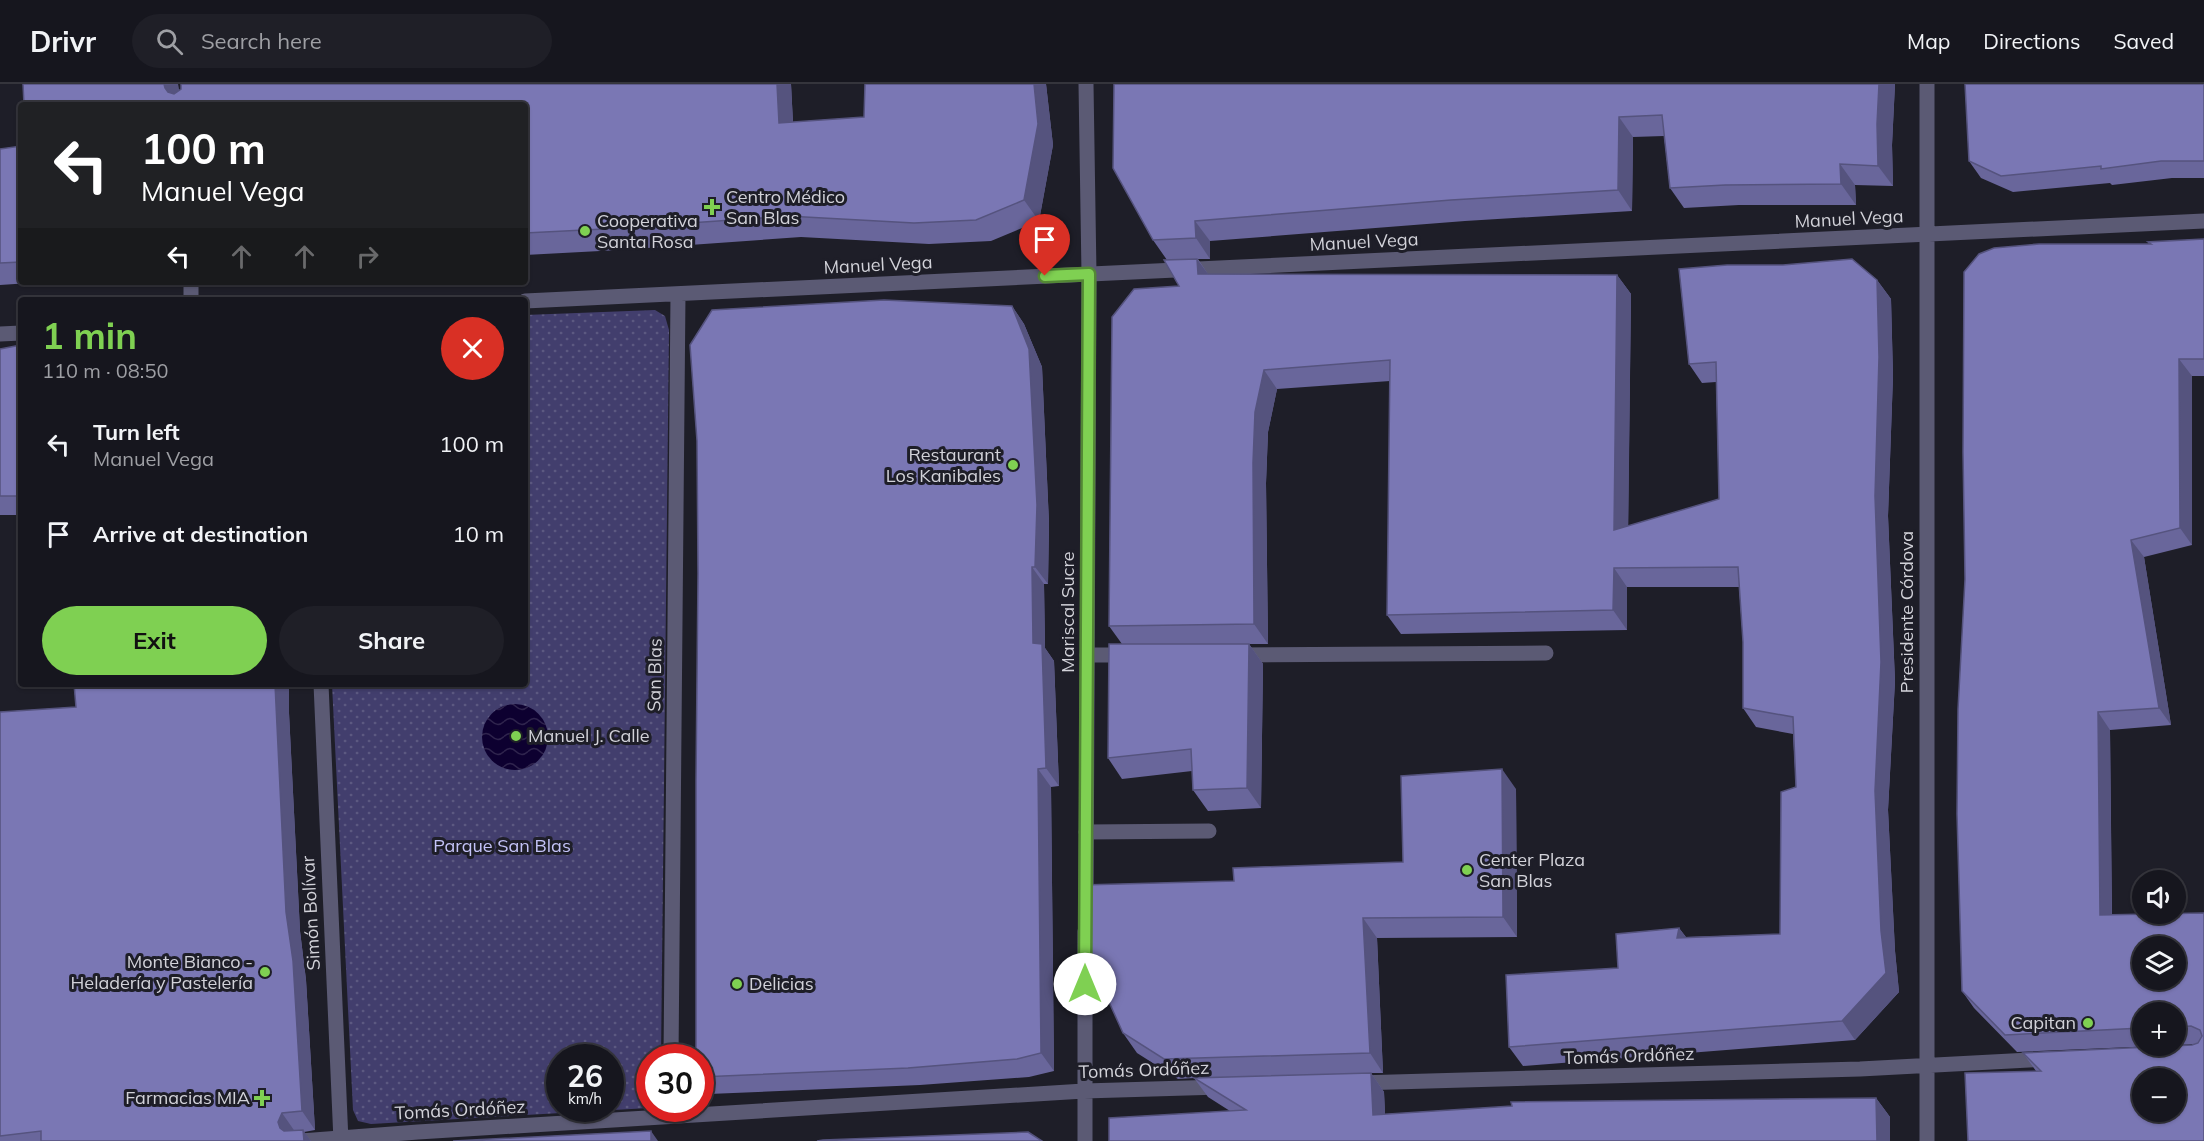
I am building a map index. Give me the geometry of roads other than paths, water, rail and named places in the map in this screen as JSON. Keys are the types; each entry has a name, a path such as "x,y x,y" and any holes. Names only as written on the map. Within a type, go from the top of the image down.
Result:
{"street":[{"name":"Mariscal Sucre","path":"1085,1141 1089,274 1086,84"},
{"name":"Presidente Córdova","path":"1927,84 1927,1141"},
{"name":"Manuel Vega","path":"528,301 2204,221"},
{"name":"San Blas","path":"671,1044 678,294"},
{"path":"0,334 18,333"},
{"path":"1223,655 1546,653"},
{"path":"1087,655 1139,655"},
{"name":"Simón Bolívar","path":"321,687 341,1139"},
{"path":"1086,832 1209,831"},
{"name":"Tomás Ordóñez","path":"1347,1083 1860,1069 2062,1058"},
{"name":"Tomás Ordóñez","path":"714,1110 1084,1091 1240,1086"},
{"name":"Tomás Ordóñez","path":"301,1141 636,1115"}],"water":[{"name":"Manuel J. Calle","path":"515,704 528,706 538,714 546,724 548,737 546,750 538,760 528,768 515,770 502,768 492,760 484,750 482,737 484,724 492,714 502,706"}],"place":[{"name":"Centro Médico San Blas","path":"712,207"},
{"name":"Cooperativa Santa Rosa","path":"585,231"},
{"name":"Restaurant Los Kanibales","path":"1013,465"},
{"name":"Manuel J. Calle","path":"516,736"},
{"name":"Center Plaza San Blas","path":"1467,870"},
{"name":"Monte Bianco - Heladería y Pastelería","path":"265,972"},
{"name":"Delicias","path":"737,984"},
{"name":"Capitan","path":"2088,1023"},
{"name":"Farmacias MIA","path":"262,1098"}],"park label":[{"name":"Parque San Blas","path":"502,846"}]}
